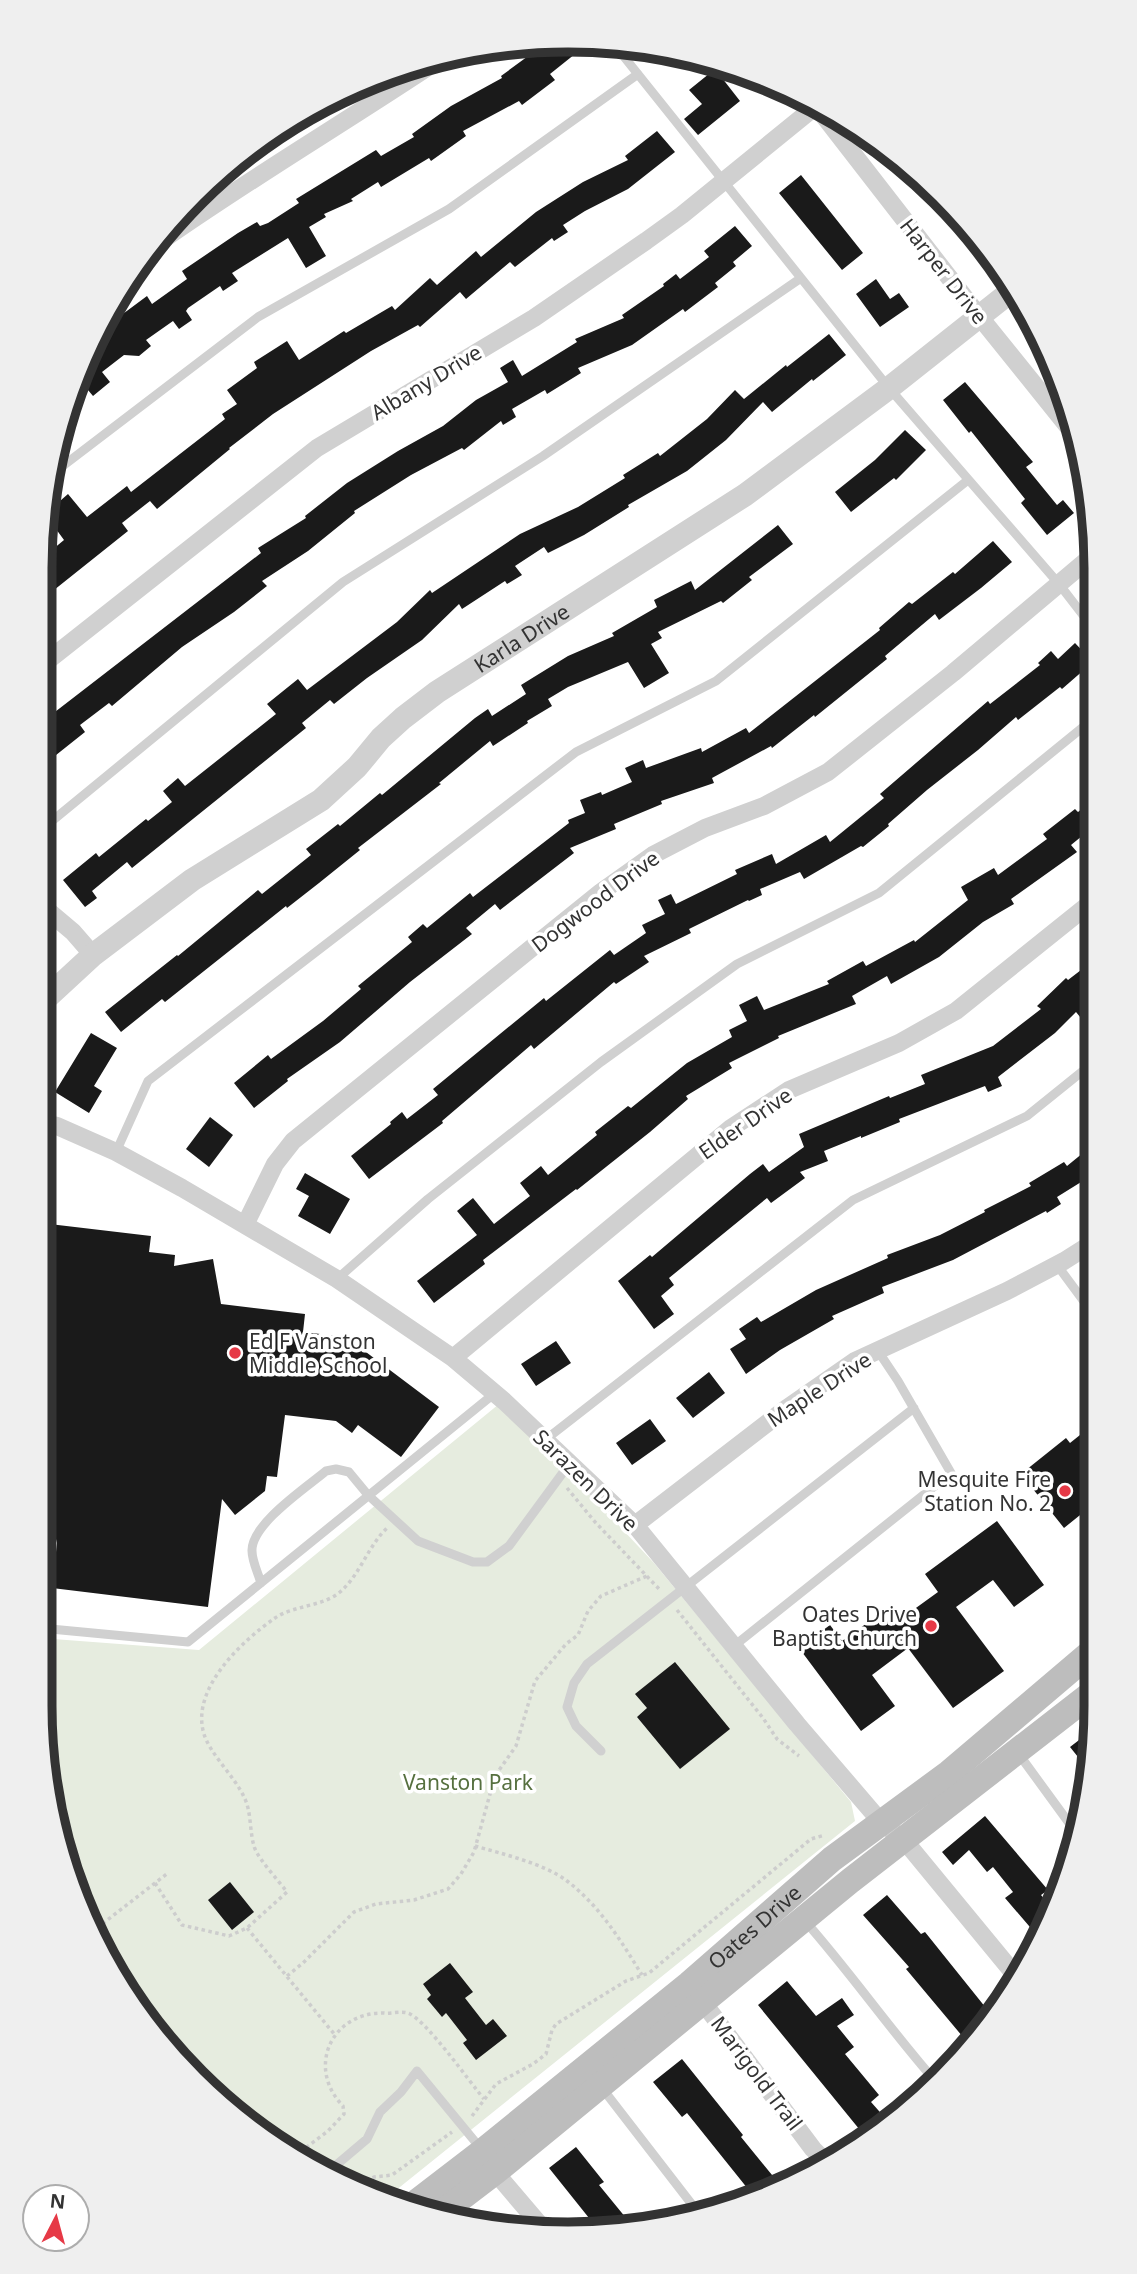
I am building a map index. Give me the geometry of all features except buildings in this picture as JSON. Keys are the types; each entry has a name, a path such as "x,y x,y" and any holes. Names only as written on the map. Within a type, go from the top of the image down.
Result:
{"main road":[{"name":"Oates Drive","path":"422,2200 489,2162 600,2086 832,1859 950,1773 1084,1660"},
{"name":"Oates Drive","path":"447,2207 489,2162 696,1993 803,1920 1084,1699"}],"street":[{"path":"186,223 414,77"},
{"name":"Albany Drive","path":"52,657 317,448 534,318 646,241 724,181 806,111"},
{"name":"Harper Drive","path":"831,125 1062,419"},
{"name":"Karla Drive","path":"52,993 93,955 192,880 321,800 357,767 402,718 437,692 745,495 889,388 1006,295"},
{"name":"Dogwood Drive","path":"245,1225 275,1164 293,1141 601,892 653,855 705,828 764,806 828,772 953,673 1084,563"},
{"name":"Elder Drive","path":"453,1358 731,1128 789,1090 899,1043 956,1011 1084,908"},
{"path":"52,914 73,932 93,955"},
{"name":"Sarazen Drive","path":"52,1125 116,1152 337,1279 453,1358 495,1393 545,1440 565,1470 635,1525 881,1822 904,1840 1011,1970"},
{"name":"Maple Drive","path":"635,1525 783,1411 855,1361 1057,1265 1084,1248"},
{"name":"Marigold Trail","path":"696,1993 820,2156"},
{"path":"489,2162 536,2220"}],"lane":[{"path":"623,56 889,388 1084,616"},
{"path":"62,466 258,317 449,209 638,74"},
{"path":"52,821 343,582 543,456 801,278"},
{"path":"116,1152 148,1081 576,752 716,681 968,480"},
{"path":"337,1279 428,1199 601,1062 737,964 879,893 1084,726"},
{"path":"545,1440 853,1200 1027,1116 1084,1070"},
{"path":"1057,1265 1084,1301"},
{"path":"734,1646 951,1474 878,1350"},
{"path":"52,1629 188,1642 495,1393"},
{"path":"601,1751 576,1726 567,1706 574,1683 587,1664 914,1408"},
{"path":"261,1583 252,1550 256,1534 272,1516 326,1471 336,1469 349,1472 368,1495 418,1541 473,1562 487,1562 509,1546 565,1470"},
{"path":"1017,1752 1070,1825"},
{"path":"803,1920 830,1949 905,2048 929,2074"},
{"path":"335,2166 366,2139 380,2112 401,2092 417,2071 489,2162"},
{"path":"600,2086 693,2206"}],"path":[{"path":"565,1470 571,1494 669,1599 777,1739 806,1762"},
{"path":"155,1883 182,1926 229,1936 247,1928 287,1892 255,1850 246,1798 205,1736 202,1714 207,1692 219,1671 247,1640 277,1617 338,1594 360,1567 378,1537 396,1521"},
{"path":"287,1976 354,1912 376,1904 414,1900 447,1889 461,1874 475,1846 495,1776 516,1746 535,1681 566,1644 578,1635 588,1611 601,1596 647,1576"},
{"path":"367,2180 392,2175 472,2115 496,2084 546,2054 556,2024 599,1996 659,1965 811,1839 836,1831"},
{"path":"475,1846 526,1862 566,1880 591,1902 618,1936 642,1975"},
{"path":"102,1924 168,1872"},
{"path":"247,1928 335,2035"},
{"path":"305,2149 328,2131 344,2114 343,2106 332,2091 326,2074 326,2053 335,2035 348,2021 366,2014 410,2014 425,2026 484,2099"}],"green space":[{"name":"Vanston Park","path":"499,1404 654,1563 851,1802 855,1821 395,2191 340,2168 282,2135 254,2115 204,2070 159,2020 139,1992 106,1934 80,1871 62,1806 57,1773 52,1705 52,1639 199,1650"}],"place":[{"name":"Ed F Vanston Middle School","path":"235,1353"},
{"name":"Mesquite Fire Station No. 2","path":"1065,1491"},
{"name":"Oates Drive Baptist Church","path":"931,1626"}]}
